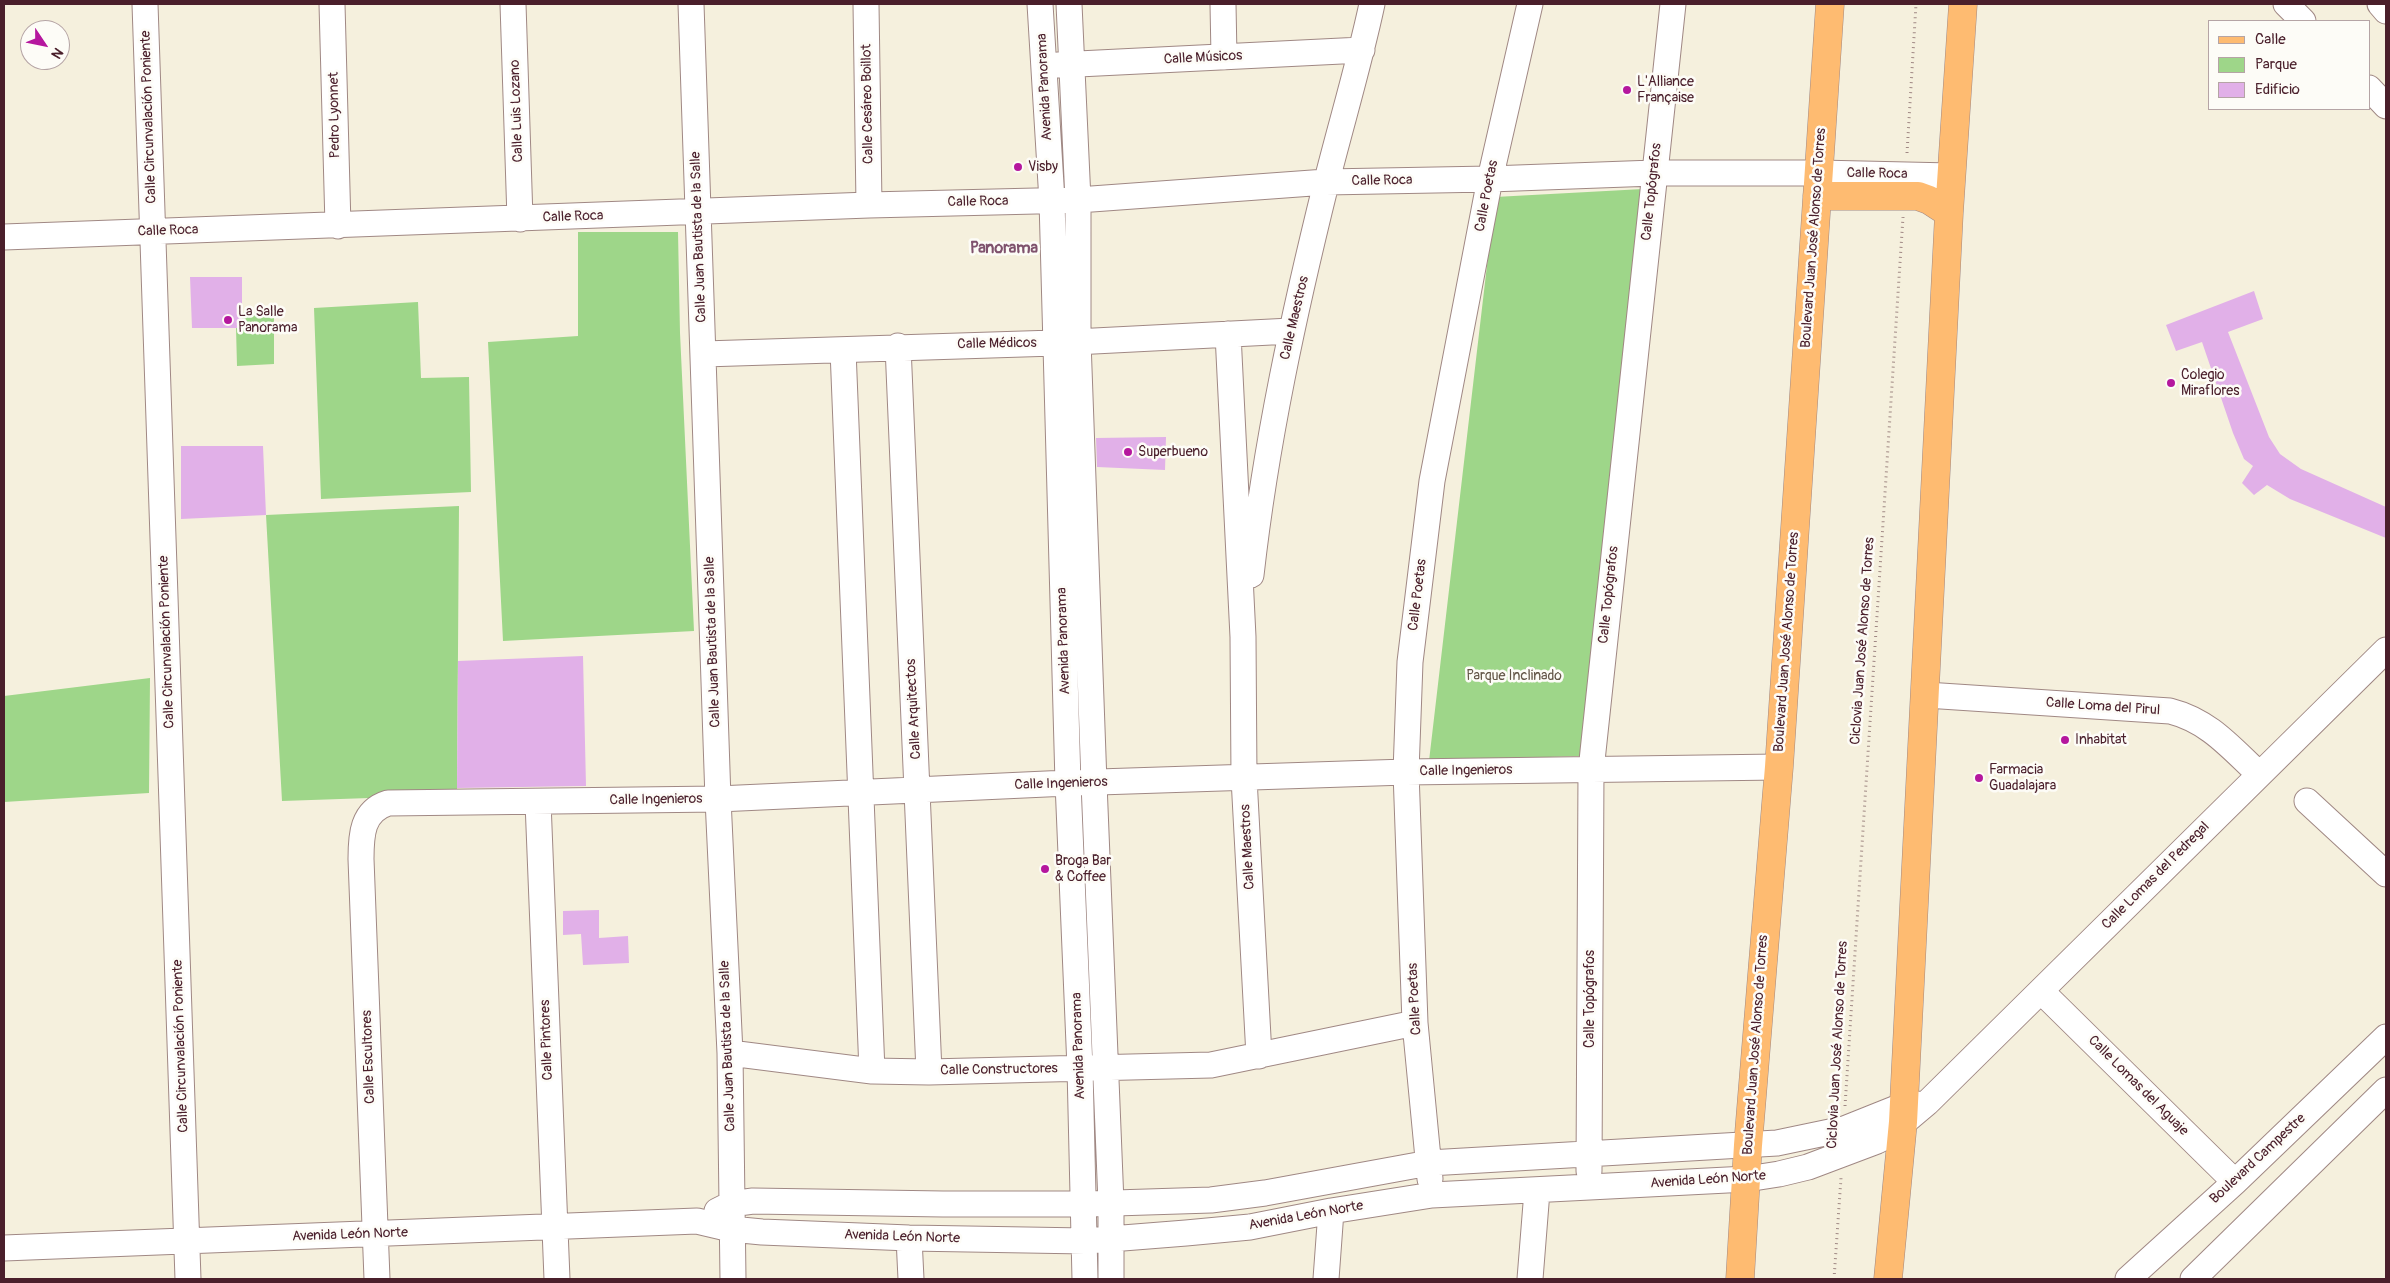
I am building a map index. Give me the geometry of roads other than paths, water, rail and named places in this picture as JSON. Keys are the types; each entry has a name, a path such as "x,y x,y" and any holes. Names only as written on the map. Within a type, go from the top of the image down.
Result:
{"main road":[{"name":"Boulevard Juan José Alonso de Torres","path":"1740,1279 1748,1145 1779,767 1830,4"},
{"path":"1888,1279 1911,1110 1926,695 1949,213 1962,4"},
{"path":"1818,184 1905,184 1949,213"}],"street":[{"name":"Calle Circunvalación Poniente","path":"145,4 188,1279"},
{"name":"Pedro Lyonnet","path":"332,4 338,226"},
{"name":"Calle Luis Lozano","path":"513,4 520,219"},
{"name":"Calle Juan Bautista de la Salle","path":"691,4 718,800 730,1053 732,1279"},
{"name":"Calle Cesáreo Boillot","path":"866,4 869,205"},
{"name":"Avenida Panorama","path":"1040,4 1052,200 1067,342 1094,783 1092,1067 1083,1204 1085,1279"},
{"name":"Avenida Panorama","path":"1069,4 1078,200 1067,342 1068,783 1092,1067 1111,1203 1111,1279"},
{"path":"1223,4 1224,57"},
{"name":"Calle Maestros","path":"1243,636 1262,487 1291,331 1326,182 1362,50 1372,4"},
{"name":"Calle Poetas","path":"1432,1195 1415,1024 1406,772 1410,662 1432,481 1490,179 1530,4"},
{"name":"Calle Topógrafos","path":"1588,1188 1591,770 1673,4"},
{"path":"2286,4 2302,20"},
{"path":"2380,4 2386,11"},
{"name":"Calle Músicos","path":"1043,66 1362,50"},
{"path":"2370,89 2386,106"},
{"name":"Calle Roca","path":"4,237 698,213 869,205 1078,200 1326,182 1654,173 1818,184"},
{"name":"Calle Roca","path":"1905,184 1952,176"},
{"name":"Calle Médicos","path":"704,354 843,350 898,346 1067,342 1291,331"},
{"name":"Calle Maestros","path":"1228,334 1243,636 1244,778 1259,1056"},
{"name":"Calle Arquitectos","path":"898,346 929,1072"},
{"path":"843,350 872,1072"},
{"name":"Calle Lomas del Pedregal","path":"1911,1110 2041,991 2386,650"},
{"name":"Calle Loma del Pirul","path":"1926,695 2170,711 2198,720 2214,731 2259,774"},
{"name":"Calle Ingenieros","path":"361,835 371,812 378,806 388,803 718,800 1068,783 1406,772 1779,767"},
{"path":"2307,801 2386,874"},
{"name":"Calle Pintores","path":"538,802 557,1279"},
{"name":"Calle Escultores","path":"361,835 378,1279"},
{"name":"Calle Lomas del Aguaje","path":"2041,991 2235,1182"},
{"name":"Calle Constructores","path":"730,1053 872,1072 1211,1065 1415,1024"},
{"name":"Boulevard Campestre","path":"2128,1279 2235,1182 2386,1037"},
{"path":"2192,1279 2386,1090"},
{"name":"Avenida León Norte","path":"4,1248 697,1221 731,1229 762,1232 909,1238 1084,1241 1250,1227 1331,1210 1432,1195 1588,1188 1747,1178 1779,1174 1843,1155 1877,1141 1911,1110"},
{"name":"Avenida León Norte","path":"697,1221 730,1204 753,1201 1083,1204 1211,1200 1265,1193 1429,1163 1777,1143 1844,1129 1911,1110"},
{"path":"1777,1143 1779,1174"},
{"path":"1530,1279 1537,1191"},
{"path":"1326,1279 1331,1210"},
{"path":"909,1238 911,1279"}],"place":[{"name":"L'Alliance Française","path":"1627,90"},
{"name":"Visby","path":"1018,167"},
{"name":"La Salle Panorama","path":"228,320"},
{"name":"Colegio Miraflores","path":"2171,383"},
{"name":"Superbueno","path":"1128,452"},
{"name":"Inhabitat","path":"2065,740"},
{"name":"Farmacia Guadalajara","path":"1979,778"},
{"name":"Broga Bar & Coffee","path":"1045,869"}],"district":[{"name":"Panorama","path":"1004,249"}],"park label":[{"name":"Parque Inclinado","path":"1514,676"}]}
